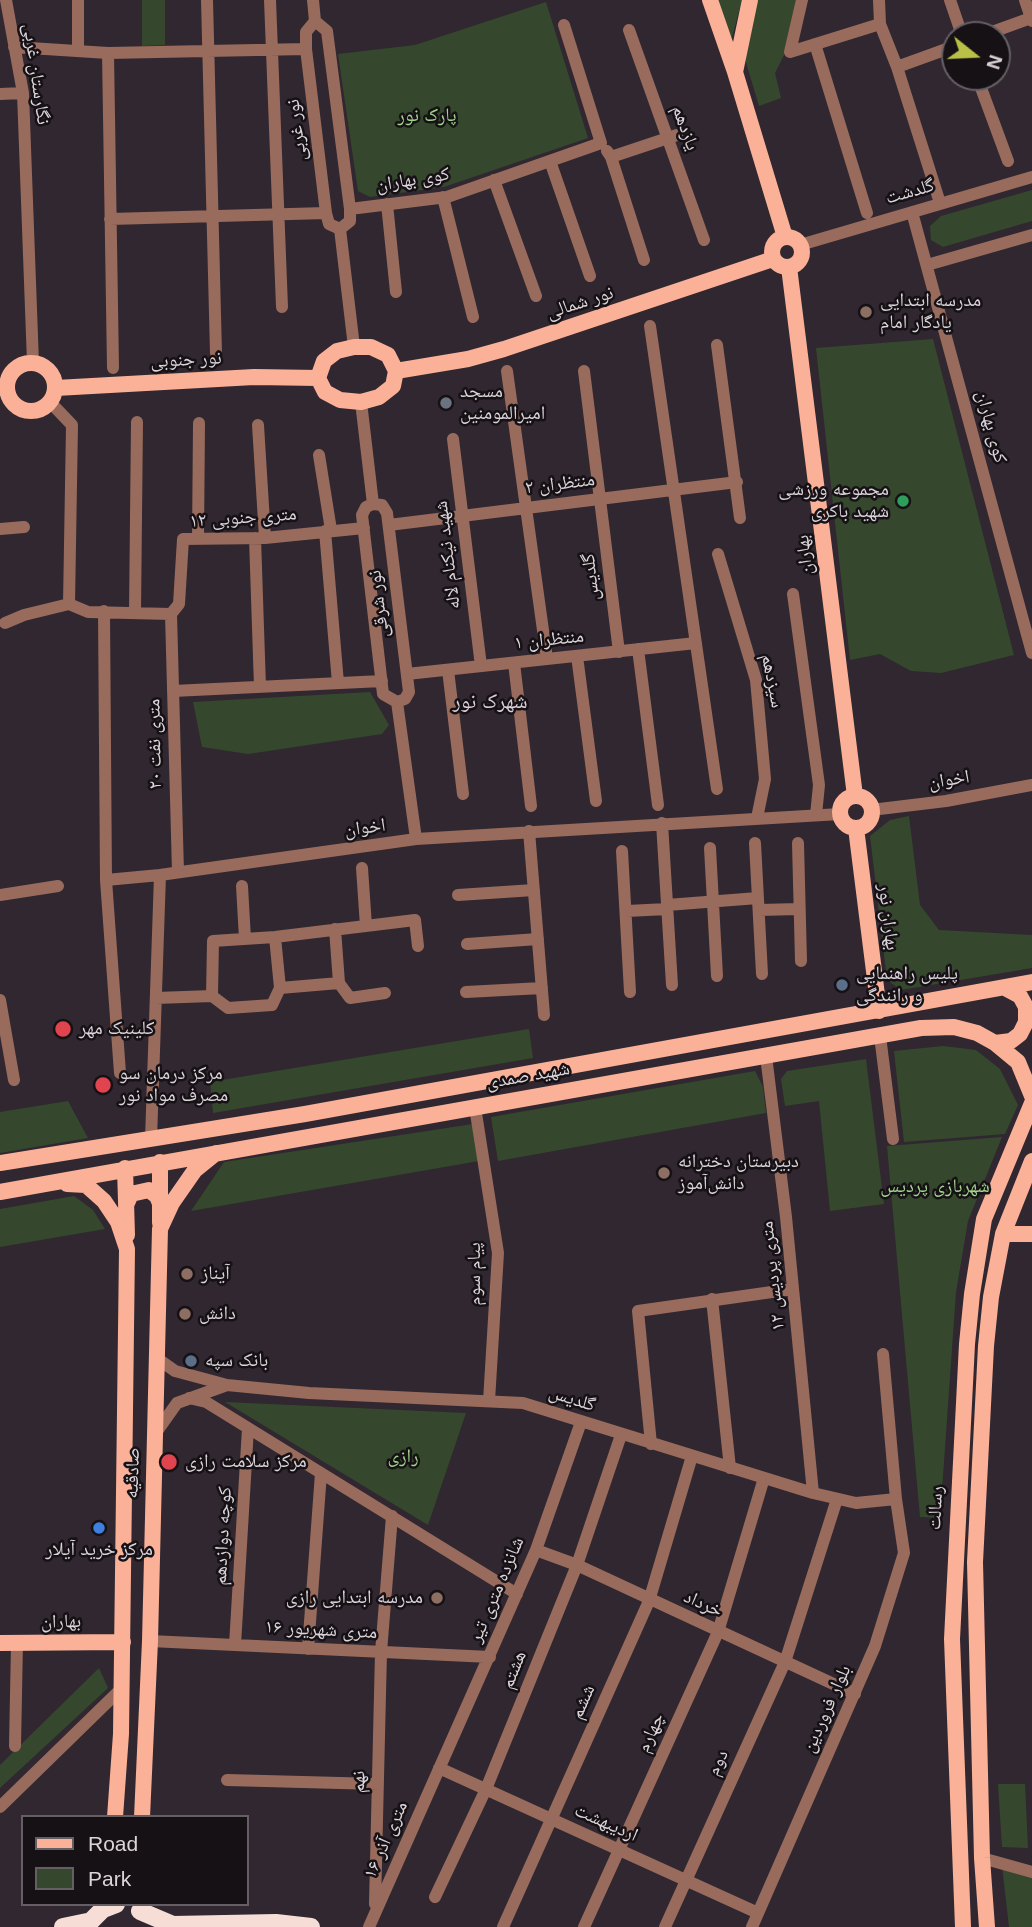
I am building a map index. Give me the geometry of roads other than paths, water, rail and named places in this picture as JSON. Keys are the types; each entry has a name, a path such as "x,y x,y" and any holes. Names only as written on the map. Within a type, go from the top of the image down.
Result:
{"highway":[{"path":"63,1927 90,1918 112,1906"},
{"path":"137,1911 173,1924 276,1923 311,1927"}],"main road":[{"path":"710,0 735,72 785,237 800,245 800,259 789,267 780,265 773,259 773,245 785,237"},
{"path":"735,72 750,0"},
{"name":"نور شمالی","path":"396,371 456,362 504,349 773,259"},
{"name":"بهاران","path":"789,267 855,796"},
{"path":"354,347 371,347 388,355 396,371 393,386 379,397 361,402 332,396 325,392 318,378 324,361 337,351 354,347"},
{"path":"33,363 46,368 53,395 38,410 23,410 11,400 4,386 18,367 33,363"},
{"name":"نور جنوبی","path":"53,395 254,377 318,378"},
{"path":"855,796 868,802 872,810 869,821 856,828 847,825 840,814 842,804 855,796"},
{"name":"بهاران نور","path":"856,828 879,1011"},
{"name":"شهید صمدی","path":"0,1163 628,1056 1032,982"},
{"path":"995,1043 1011,1041 1020,1034 1026,1022 1026,1007 1020,996 1005,988"},
{"name":"شهید صمدی","path":"0,1192 217,1151 921,1028 954,1027 977,1033 995,1043 1018,1062 1032,1096"},
{"path":"628,1056 620,1068 623,1074 632,1079"},
{"path":"587,1063 600,1069 602,1078 594,1086"},
{"name":"رسالت","path":"963,1927 953,1639 955,1536 969,1319 984,1219 1032,1103"},
{"name":"صادقیه","path":"142,1815 150,1641 160,1229 172,1203 195,1170 217,1151"},
{"path":"987,1927 982,1858 975,1562 986,1346 991,1297 1003,1234 1032,1161"},
{"path":"160,1162 160,1229"},
{"path":"125,1168 127,1249"},
{"name":"صادقیه","path":"54,1183 86,1185 104,1201 118,1222 127,1249 123,1642 115,1815"},
{"path":"127,1203 131,1194 149,1190 157,1196 161,1206"},
{"path":"1003,1234 1032,1234"},
{"name":"بهاران","path":"0,1643 123,1642"}],"street":[{"name":"نگارستان غربی","path":"6,0 23,93 33,363"},
{"path":"78,0 78,51"},
{"path":"207,0 216,354"},
{"path":"270,0 282,307"},
{"name":"نور غربی","path":"313,0 315,21 306,32 306,50 326,213"},
{"path":"802,0 790,52 880,24"},
{"path":"879,0 880,24 897,67 940,203"},
{"path":"950,0 957,21"},
{"path":"1011,26 1031,19 1025,0"},
{"name":"نور غربی","path":"315,21 327,31 350,209"},
{"path":"564,24 601,143 611,158 644,260"},
{"name":"یازدهم","path":"629,30 672,137 704,240"},
{"path":"815,44 867,213"},
{"path":"14,47 108,53 306,50"},
{"path":"897,67 941,51"},
{"path":"108,53 113,368"},
{"path":"982,91 1008,161"},
{"path":"0,93 23,93"},
{"path":"611,158 672,137"},
{"name":"کوی بهاران","path":"350,209 443,197 601,143"},
{"path":"550,161 590,276"},
{"name":"گلدشت","path":"800,245 1032,177"},
{"path":"494,180 536,296"},
{"path":"443,197 473,317"},
{"path":"387,204 396,292"},
{"path":"340,229 350,221 350,209"},
{"name":"کوی بهاران","path":"912,212 1032,653"},
{"path":"110,219 326,213 329,224 340,229"},
{"path":"340,229 354,347"},
{"path":"927,265 1032,235"},
{"path":"650,326 718,789"},
{"path":"717,345 740,518"},
{"path":"507,371 547,659"},
{"path":"584,371 602,499"},
{"path":"53,395 72,425 69,604"},
{"name":"نور شرقی","path":"361,402 373,504 366,507 362,514 383,694 397,702"},
{"path":"135,612 137,422"},
{"path":"198,539 199,423"},
{"path":"258,425 260,687"},
{"name":"شهید نیکنام لاله","path":"453,439 481,666"},
{"path":"319,455 328,531 338,683"},
{"name":"منتظران ۲","path":"389,525 737,482"},
{"name":"گلدیس","path":"602,499 619,652"},
{"path":"373,504 382,505 389,525"},
{"name":"نور شرقی","path":"389,525 409,692 405,699 397,702"},
{"path":"0,529 24,527"},
{"name":"۱۲ متری جنوبی","path":"171,614 179,604 183,539 260,538 364,528"},
{"name":"سیزدهم","path":"718,554 756,680 765,779 757,818"},
{"path":"793,594 819,785 816,815"},
{"path":"5,623 24,615 69,604 88,612 171,614"},
{"path":"104,611 106,880 120,1073"},
{"name":"۲۰ متری نفت","path":"171,614 178,872"},
{"name":"منتظران ۱","path":"407,674 696,643"},
{"path":"638,649 658,805"},
{"path":"577,656 596,801"},
{"path":"514,663 531,806"},
{"path":"449,670 463,794"},
{"path":"173,691 382,681"},
{"name":"نور شرقی","path":"397,702 416,839"},
{"name":"اخوان","path":"872,810 946,801 1032,785"},
{"name":"اخوان","path":"106,880 160,875 416,839 840,814"},
{"path":"662,823 672,985"},
{"path":"529,831 544,1014"},
{"path":"755,843 762,974"},
{"path":"798,844 801,961"},
{"path":"710,848 717,976"},
{"path":"622,852 630,992"},
{"path":"362,868 366,926"},
{"path":"151,1139 160,875"},
{"path":"0,895 58,886"},
{"path":"243,886 245,939"},
{"path":"458,895 534,890"},
{"path":"627,911 713,902 799,909"},
{"path":"212,996 213,941 275,937 415,920 418,946"},
{"path":"335,929 339,983 350,998 385,993"},
{"path":"156,998 212,996 228,1008 272,1005 280,988 275,937"},
{"path":"467,944 538,939"},
{"path":"280,988 339,983"},
{"path":"466,992 542,988"},
{"path":"0,1000 14,1080"},
{"path":"880,1036 893,1139"},
{"name":"۱۲ متری پردیس","path":"766,1056 813,1493"},
{"name":"پیام سوم","path":"475,1107 498,1253 489,1401"},
{"path":"652,1444 638,1311 793,1289"},
{"path":"712,1299 730,1468"},
{"name":"بلوار فروردین","path":"752,1927 875,1646 904,1553 896,1499 883,1354"},
{"path":"158,1359 175,1371 227,1385"},
{"path":"155,1434 177,1403 227,1385"},
{"name":"گلدیس","path":"227,1385 309,1393 523,1403 813,1493 856,1503 896,1499"},
{"path":"189,1398 206,1402 517,1594"},
{"name":"شانزده متری تیر","path":"439,1768 536,1550 581,1422"},
{"name":"کوچه دوازدهم","path":"235,1645 248,1428"},
{"name":"هشتم","path":"435,1897 486,1790 577,1565 621,1434"},
{"name":"ششم","path":"503,1927 649,1601 692,1456"},
{"path":"308,1648 321,1473"},
{"name":"چهارم","path":"584,1927 718,1632 764,1478"},
{"name":"دوم","path":"665,1927 785,1662 837,1499"},
{"name":"نهم","path":"375,1912 381,1652 391,1516"},
{"name":"خرداد","path":"536,1550 577,1565 649,1601 855,1694"},
{"name":"۱۶ متری شهریور","path":"150,1641 490,1657"},
{"path":"15,1746 17,1643"},
{"path":"0,1807 122,1688"},
{"name":"اردیبهشت","path":"439,1768 758,1913"},
{"name":"۱۶ متری آذر","path":"369,1927 439,1768"},
{"path":"227,1780 378,1784"},
{"path":"982,1858 1032,1872"}],"place":[{"name":"مدرسه ابتدایی یادگار امام","path":"866,312"},
{"name":"مسجد امیرالمومنین","path":"446,403"},
{"name":"مجموعه ورزشی شهید باکری","path":"903,501"},
{"name":"پلیس راهنمایی و رانندگی","path":"842,985"},
{"name":"کلینیک مهر","path":"63,1029"},
{"name":"مرکز درمان سو مصرف مواد نور","path":"103,1085"},
{"name":"دبیرستان دخترانه دانش‌آموز","path":"664,1173"},
{"name":"آیناز","path":"187,1274"},
{"name":"دانش","path":"185,1314"},
{"name":"بانک سپه","path":"191,1361"},
{"name":"مرکز سلامت رازی","path":"169,1462"},
{"name":"مرکز خرید آیلار","path":"99,1528"},
{"name":"مدرسه ابتدایی رازی","path":"437,1598"}],"district":[{"name":"شهرک نور","path":"490,702"}],"park label":[{"name":"پارک نور","path":"427,116"},
{"name":"شهربازی پردیس","path":"935,1187"},
{"name":"رازی","path":"403,1457"}]}
